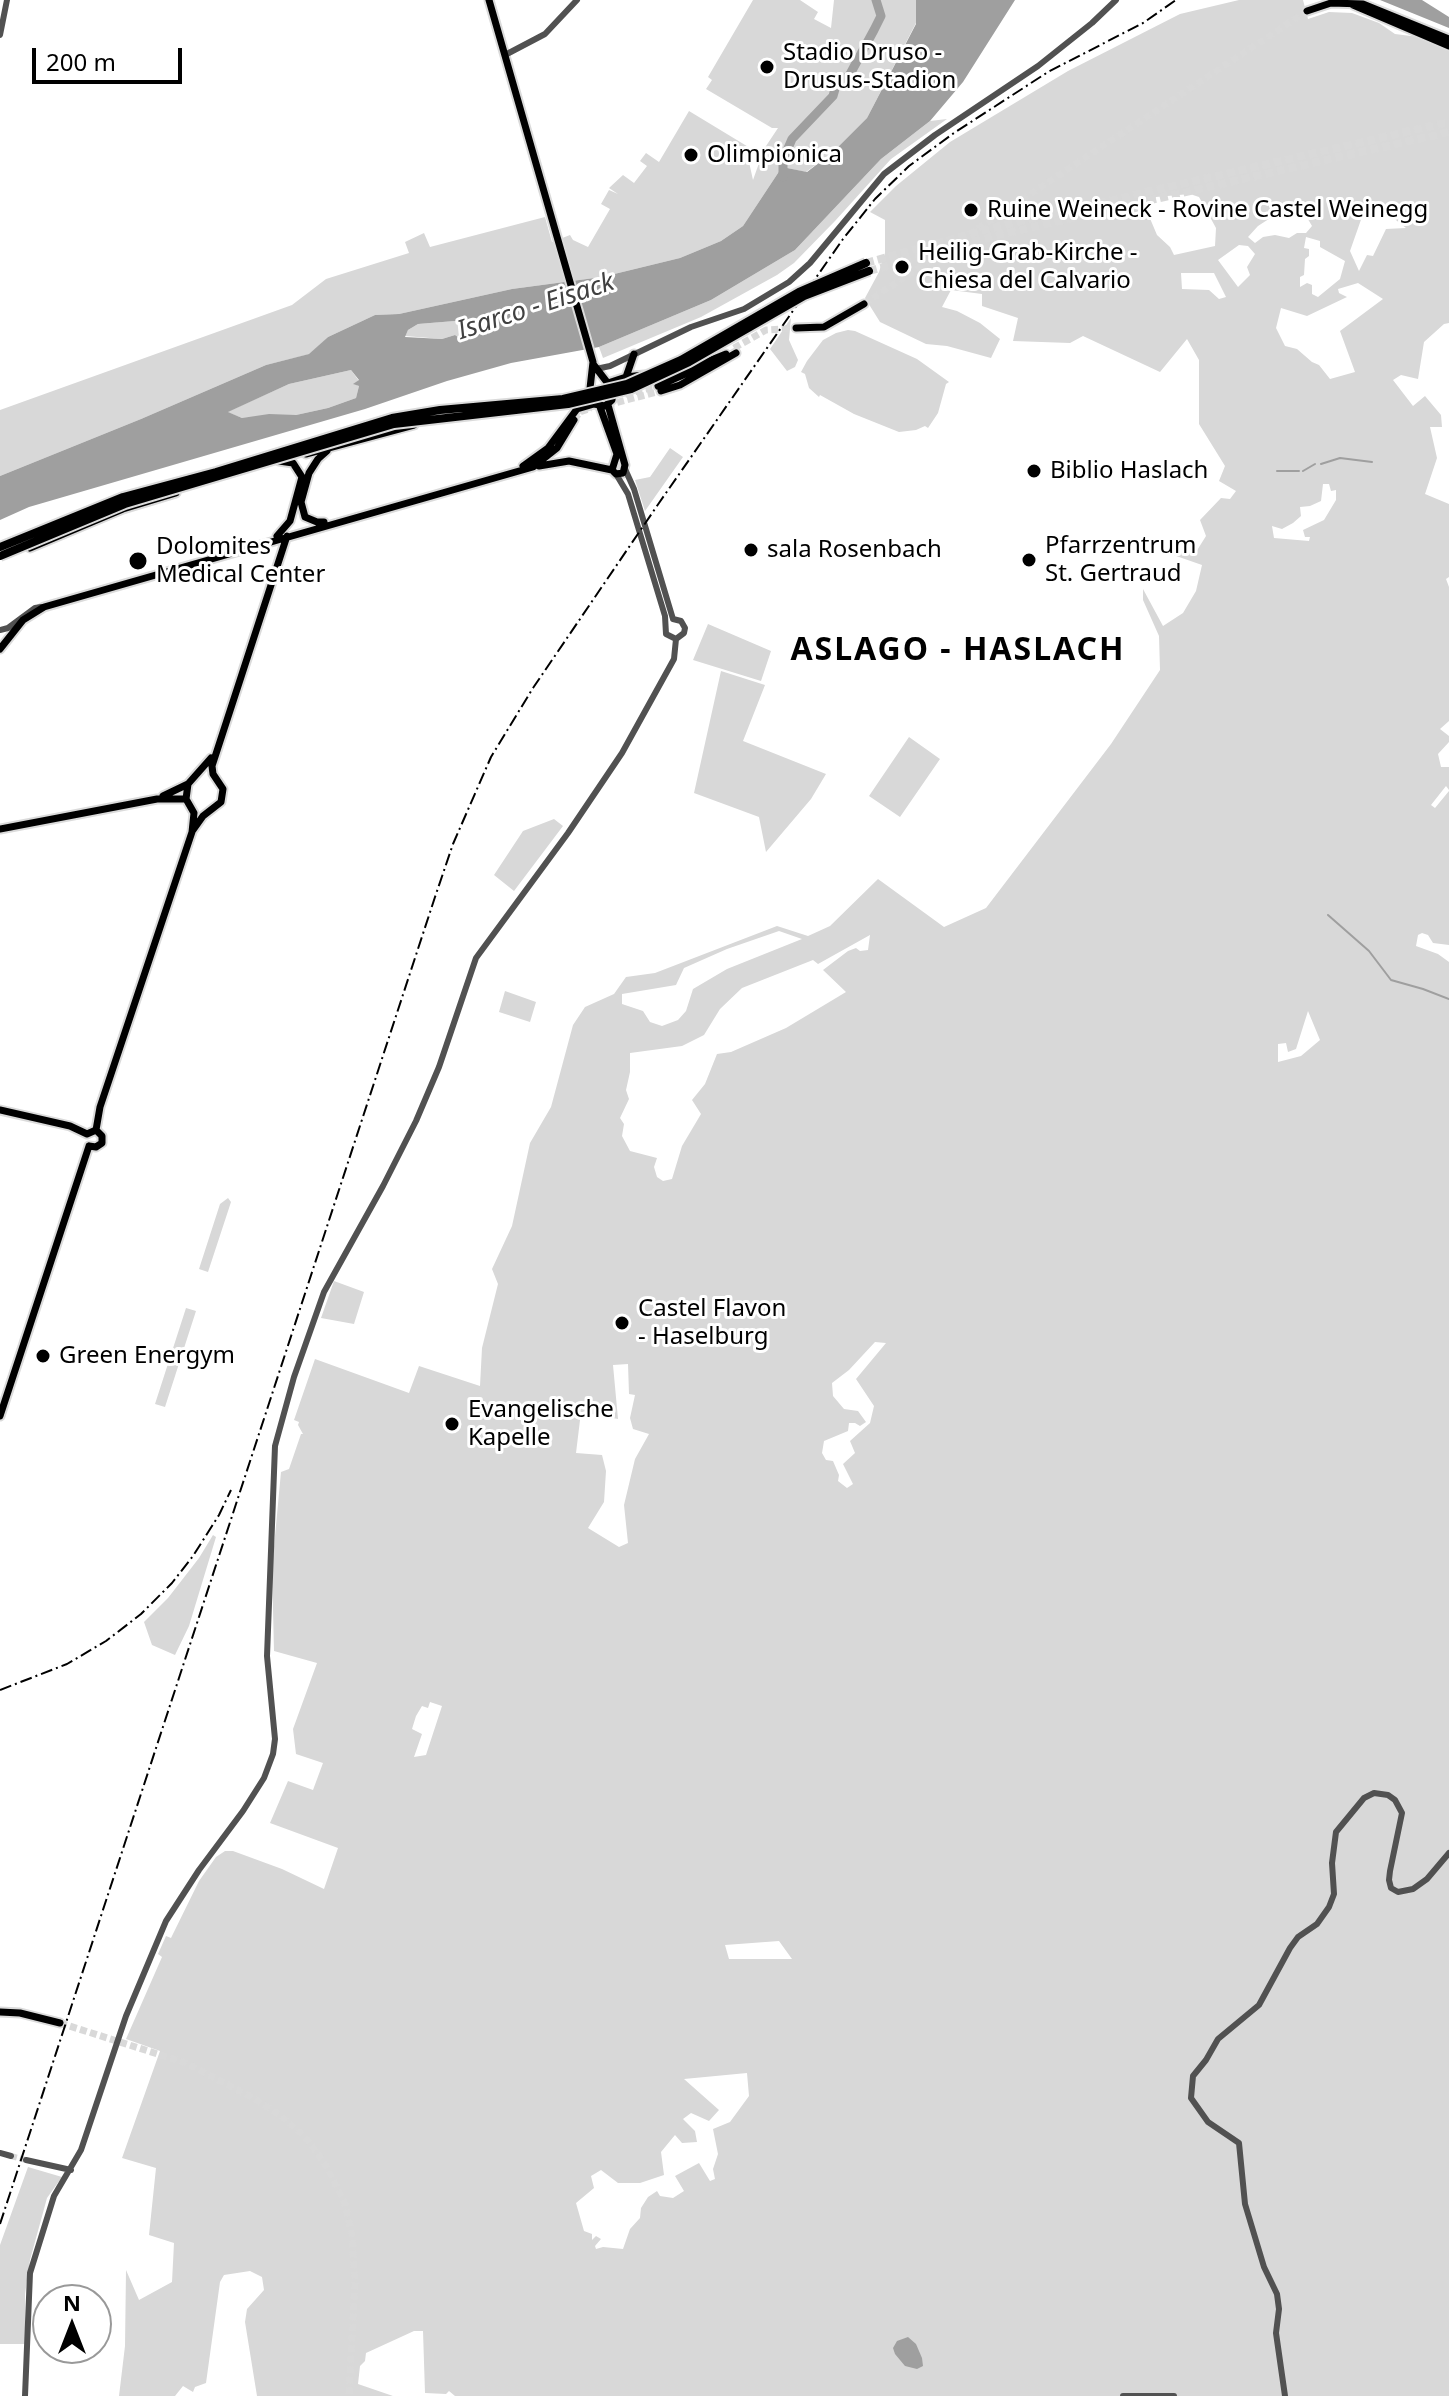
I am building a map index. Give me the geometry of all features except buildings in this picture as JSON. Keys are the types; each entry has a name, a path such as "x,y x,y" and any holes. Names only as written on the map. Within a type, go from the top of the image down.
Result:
{"highway":[{"path":"0,554 89,509 123,497 392,418 440,410 563,399 627,384 681,360 799,292 868,267"}],"main road":[{"path":"489,0 594,365 614,392 601,405 577,409 548,448 515,471"},
{"path":"1307,11 1322,4 1360,2 1449,37"},
{"path":"1347,3 1449,47"},
{"path":"796,328 824,327 864,304"},
{"path":"481,416 506,406 552,399 590,388 596,382 670,374 735,350 680,385 659,388 726,354"},
{"path":"626,377 634,354"},
{"path":"557,448 557,454 562,459 622,474 601,405 589,397 594,365"},
{"path":"552,399 566,406 564,425"},
{"path":"0,554 27,549 123,509 332,447 425,423 551,409"},
{"path":"533,467 557,448 574,420"},
{"path":"332,447 318,459 309,473 301,508 305,517 317,522 342,520"},
{"path":"261,544 287,527 301,483 301,474 293,463 279,461"},
{"path":"0,649 23,620 44,607 515,471 569,461"},
{"path":"614,472 611,465 621,464"},
{"path":"215,778 211,768 215,753 287,536"},
{"path":"261,544 274,545 281,554"},
{"path":"157,799 188,784 215,753"},
{"path":"96,1130 100,1107 192,832 199,820 217,807 223,795 221,784 215,778 197,776"},
{"path":"188,784 186,799 192,808 209,811"},
{"path":"0,829 157,799 186,799"},
{"path":"192,808 192,832"},
{"path":"0,1110 70,1126 87,1134 96,1130"},
{"path":"89,1146 96,1147 102,1143 102,1136 96,1130"},
{"path":"0,1416 89,1146 87,1134"},
{"path":"0,2012 29,2014 60,2023"}],"street":[{"path":"0,35 7,0"},
{"path":"505,55 545,34 577,0"},
{"path":"594,365 610,366 691,327 744,309 795,278 884,174 935,135 1038,66 1116,0"},
{"path":"621,464 634,489 670,621 666,634 676,639"},
{"path":"614,472 628,494 670,621"},
{"path":"0,630 8,628 35,608 44,607"},
{"path":"670,621 681,621 685,628 681,637 676,639"},
{"path":"25,2396 30,2272 54,2196 71,2170 88,2133 126,2016 166,1921 243,1811 269,1767 275,1743 267,1656 275,1446 294,1377 324,1292 385,1184 416,1121 439,1067 476,958 568,833 622,753 674,659 676,639"},
{"path":"1285,2396 1276,2333 1277,2294 1264,2267 1245,2204 1239,2143 1208,2122 1191,2098 1193,2076 1218,2039 1259,2005 1290,1948 1298,1937 1317,1924 1329,1907 1334,1894 1332,1863 1336,1832 1364,1798 1374,1793 1388,1795 1395,1800 1402,1813 1389,1880 1391,1888 1398,1892 1413,1889 1427,1879 1449,1853"},
{"path":"0,2153 11,2156"},
{"path":"26,2160 71,2170"},
{"path":"1123,2396 1174,2396"}],"shaded area":[{"path":"753,0 800,0 818,12 814,19 831,28 834,0 916,0 916,23 867,118 833,152 806,172 782,167 743,226 721,241 680,258 602,277 512,289 399,314 375,315 328,337 310,354 266,365 0,476 0,410 292,305 326,279 409,253 405,242 424,233 430,247 545,217 552,242 570,235 573,240 588,247 610,209 601,204 609,190 618,194 609,188 623,175 634,183 647,166 640,161 646,153 659,162 689,111 755,151 749,162 753,180 764,149 778,128 772,128 706,89 712,80 708,77"},
{"path":"1239,0 1303,0 1308,19 1329,12 1352,13 1379,23 1395,34 1419,37 1449,51 1449,323 1424,342 1418,379 1401,375 1393,380 1413,406 1425,396 1441,415 1442,427 1430,427 1437,458 1425,494 1449,504 1449,577 1446,579 1449,587 1449,721 1440,729 1449,736 1449,742 1438,754 1441,767 1449,767 1449,790 1446,786 1431,805 1435,808 1449,791 1449,945 1433,943 1428,935 1422,933 1418,935 1416,946 1449,962 1449,2396 455,2396 449,2391 446,2394 425,2393 423,2331 414,2331 366,2353 365,2361 360,2366 358,2384 393,2396 257,2396 245,2322 247,2309 264,2290 262,2277 250,2271 224,2275 220,2282 206,2383 195,2387 193,2392 183,2386 175,2396 119,2396 125,2346 126,2270 139,2300 172,2282 174,2243 149,2235 156,2168 122,2158 160,2051 126,2039 162,1957 158,1954 166,1936 171,1938 199,1881 216,1857 225,1851 233,1851 282,1869 324,1889 338,1848 270,1823 288,1781 313,1790 323,1763 296,1754 293,1729 317,1663 274,1651 272,1568 281,1472 289,1469 303,1434 299,1422 294,1420 315,1359 409,1393 419,1366 480,1386 482,1348 498,1284 492,1269 512,1226 530,1143 551,1107 573,1025 585,1007 614,994 626,977 655,973 777,926 808,936 830,926 878,879 944,927 986,908 1111,744 1160,670 1159,636 1143,600 1143,589 1163,626 1183,613 1196,591 1202,565 1162,551 1196,552 1206,536 1200,520 1221,498 1230,499 1236,491 1219,481 1225,466 1199,424 1199,360 1187,339 1160,372 1083,336 1070,343 1013,341 1018,318 982,306 982,294 951,290 942,307 980,323 1000,339 991,358 947,346 926,344 880,322 865,298 885,253 885,220 870,212 896,186 950,142 1068,71 1180,14","holes":["1190,194 1199,197 1216,228 1215,246 1174,255 1157,235 1146,209 1156,197","1299,204 1312,226 1306,233 1297,233 1289,238 1275,235 1263,237 1255,243 1248,237 1258,226","1377,205 1406,228 1386,229 1373,256 1367,255 1359,271 1350,251 1363,214 1371,215","1306,237 1320,241 1320,247 1345,261 1340,279 1318,297 1312,294 1312,285 1307,283 1300,287 1305,259 1309,256 1309,249 1304,248","1239,245 1248,246 1255,254 1247,267 1250,275 1238,287 1218,260","1181,273 1214,273 1226,297 1219,299 1209,290 1182,289","1358,283 1383,299 1340,331 1355,372 1330,379 1319,365 1297,349 1285,346 1276,328 1281,308 1307,316 1347,297 1338,289","1323,484 1329,484 1331,491 1336,490 1336,500 1324,520 1303,530 1305,537 1310,537 1309,541 1274,538 1272,526 1282,529 1293,523 1301,516 1300,507 1321,501","779,931 802,939 727,969 693,989 686,1011 678,1020 662,1026 650,1022 643,1011 622,1004 622,994 676,985 684,968 727,949","870,935 868,950 856,948 848,951 823,970 846,992 786,1028 731,1052 717,1054 705,1084 692,1100 701,1114 682,1146 672,1179 663,1181 657,1177 654,1167 657,1158 630,1151 622,1136 624,1124 620,1118 629,1099 626,1090 630,1053 682,1046 704,1035 720,1009 742,988 813,960 818,964","1308,1011 1320,1040 1301,1056 1278,1062 1278,1044 1286,1043 1288,1052 1296,1049","875,1342 886,1343 856,1379 874,1406 870,1423 850,1441 855,1453 843,1464 853,1484 847,1488 838,1481 839,1475 833,1461 826,1460 822,1453 824,1441 848,1431 849,1423 860,1426 866,1422 858,1411 844,1409 833,1396 832,1383","628,1364 629,1394 635,1395 630,1418 633,1429 649,1434 635,1459 624,1505 628,1543 619,1547 588,1528 604,1502 606,1471 602,1455 576,1453 581,1412 618,1419 613,1365","430,1702 442,1706 426,1755 414,1757 422,1734 412,1729 422,1706 428,1708","779,1941 792,1959 729,1959 725,1945","747,2073 749,2096 730,2122 713,2129 718,2154 713,2169 715,2179 710,2181 699,2163 675,2176 684,2191 673,2198 660,2196 657,2191 648,2197 623,2249 596,2249 601,2239 596,2236 592,2240 592,2234 584,2231 576,2203 594,2188 591,2176 601,2170 618,2183 640,2183 664,2175 661,2152 675,2135 682,2143 697,2142 695,2131 683,2119 691,2113 709,2121 719,2110 684,2079"]},
{"path":"947,119 891,159 794,263 777,275 701,317 603,358 599,347 711,300 795,250 881,159 930,121"},
{"path":"791,318 789,340 798,360 795,367 787,371 770,349"},
{"path":"485,320 484,329 458,337 405,336 418,324"},
{"path":"848,330 917,359 949,382 938,413 928,428 899,432 819,397 809,388 805,374 801,372 807,361 823,340"},
{"path":"351,370 359,381 354,384 359,386 356,398 328,408 296,415 242,418 227,412 289,384"},
{"path":"670,448 683,457 645,511 635,480 650,477"},
{"path":"708,624 771,651 761,681 693,660"},
{"path":"721,671 765,685 743,741 826,774 811,799 766,852 759,817 694,793"},
{"path":"909,737 940,759 900,817 869,796"},
{"path":"554,819 563,826 514,891 494,875 523,831"},
{"path":"505,991 536,1002 530,1022 499,1012"},
{"path":"228,1198 231,1202 208,1272 199,1269 220,1204"},
{"path":"334,1281 364,1292 354,1324 321,1318"},
{"path":"186,1308 196,1311 165,1407 155,1404"},
{"path":"213,1535 216,1537 189,1626 175,1655 152,1645 144,1622 168,1598"},
{"path":"28,2167 62,2177 47,2198 30,2260 25,2294 25,2344 0,2344 0,2245"}],"water":[{"name":"Isarco - Eisack","path":"916,0 1015,0 963,82 930,121 881,159 795,250 711,300 599,347 511,363 447,381 365,409 29,507 0,520 0,476 266,365 309,354 328,337 375,315 399,314 512,289 602,277 680,258 721,241 743,226 782,167 807,172 833,152 867,118 916,24","holes":["479,319 486,323 484,329 458,337 405,337 408,330 418,324","351,370 359,380 353,384 359,386 356,398 328,408 296,415 269,414 242,418 228,412 289,384"]},
{"path":"1380,0 1422,0 1449,17 1449,28"},
{"path":"908,2337 916,2344 922,2358 923,2366 917,2369 905,2366 893,2348 897,2341"}],"waterway":[{"path":"783,177 783,160 792,139 833,96 837,82 849,76 874,30 881,16 876,0"},
{"path":"1321,464 1340,458 1372,462"},
{"path":"1303,471 1315,464"},
{"path":"1277,471 1299,471"},
{"path":"1328,915 1369,951 1391,980 1449,999"}],"tunnel":[{"path":"864,304 1307,11"},
{"path":"866,263 996,227 1449,122"},
{"path":"869,271 998,235 1449,132"},
{"path":"734,348 766,330 796,328"},
{"path":"625,394 658,386"},
{"path":"607,405 661,391"},
{"path":"574,420 580,412 591,408"},
{"path":"60,2023 186,2063 280,2115 308,2140 328,2169 345,2204 352,2234 355,2282 349,2396"},
{"path":"11,2156 26,2160"}],"railway":[{"path":"0,2224 435,897 453,844 491,757 533,688 659,503 843,239 875,199 909,166 954,133 1048,72 1143,23 1176,0"},
{"path":"0,1690 67,1664 106,1641 141,1614 193,1556 231,1490"}],"place":[{"name":"Stadio Druso - Drusus-Stadion","path":"767,67"},
{"name":"Olimpionica","path":"691,155"},
{"name":"Ruine Weineck - Rovine Castel Weinegg","path":"971,210"},
{"name":"Heilig-Grab-Kirche - Chiesa del Calvario","path":"902,267"},
{"name":"Biblio Haslach","path":"1034,471"},
{"name":"sala Rosenbach","path":"751,550"},
{"name":"Pfarrzentrum St. Gertraud","path":"1029,560"},
{"name":"Dolomites Medical Center","path":"138,561"},
{"name":"Castel Flavon - Haselburg","path":"622,1323"},
{"name":"Green Energym","path":"43,1356"},
{"name":"Evangelische Kapelle","path":"452,1424"}],"district":[{"name":"ASLAGO - HASLACH","path":"958,651"}]}
